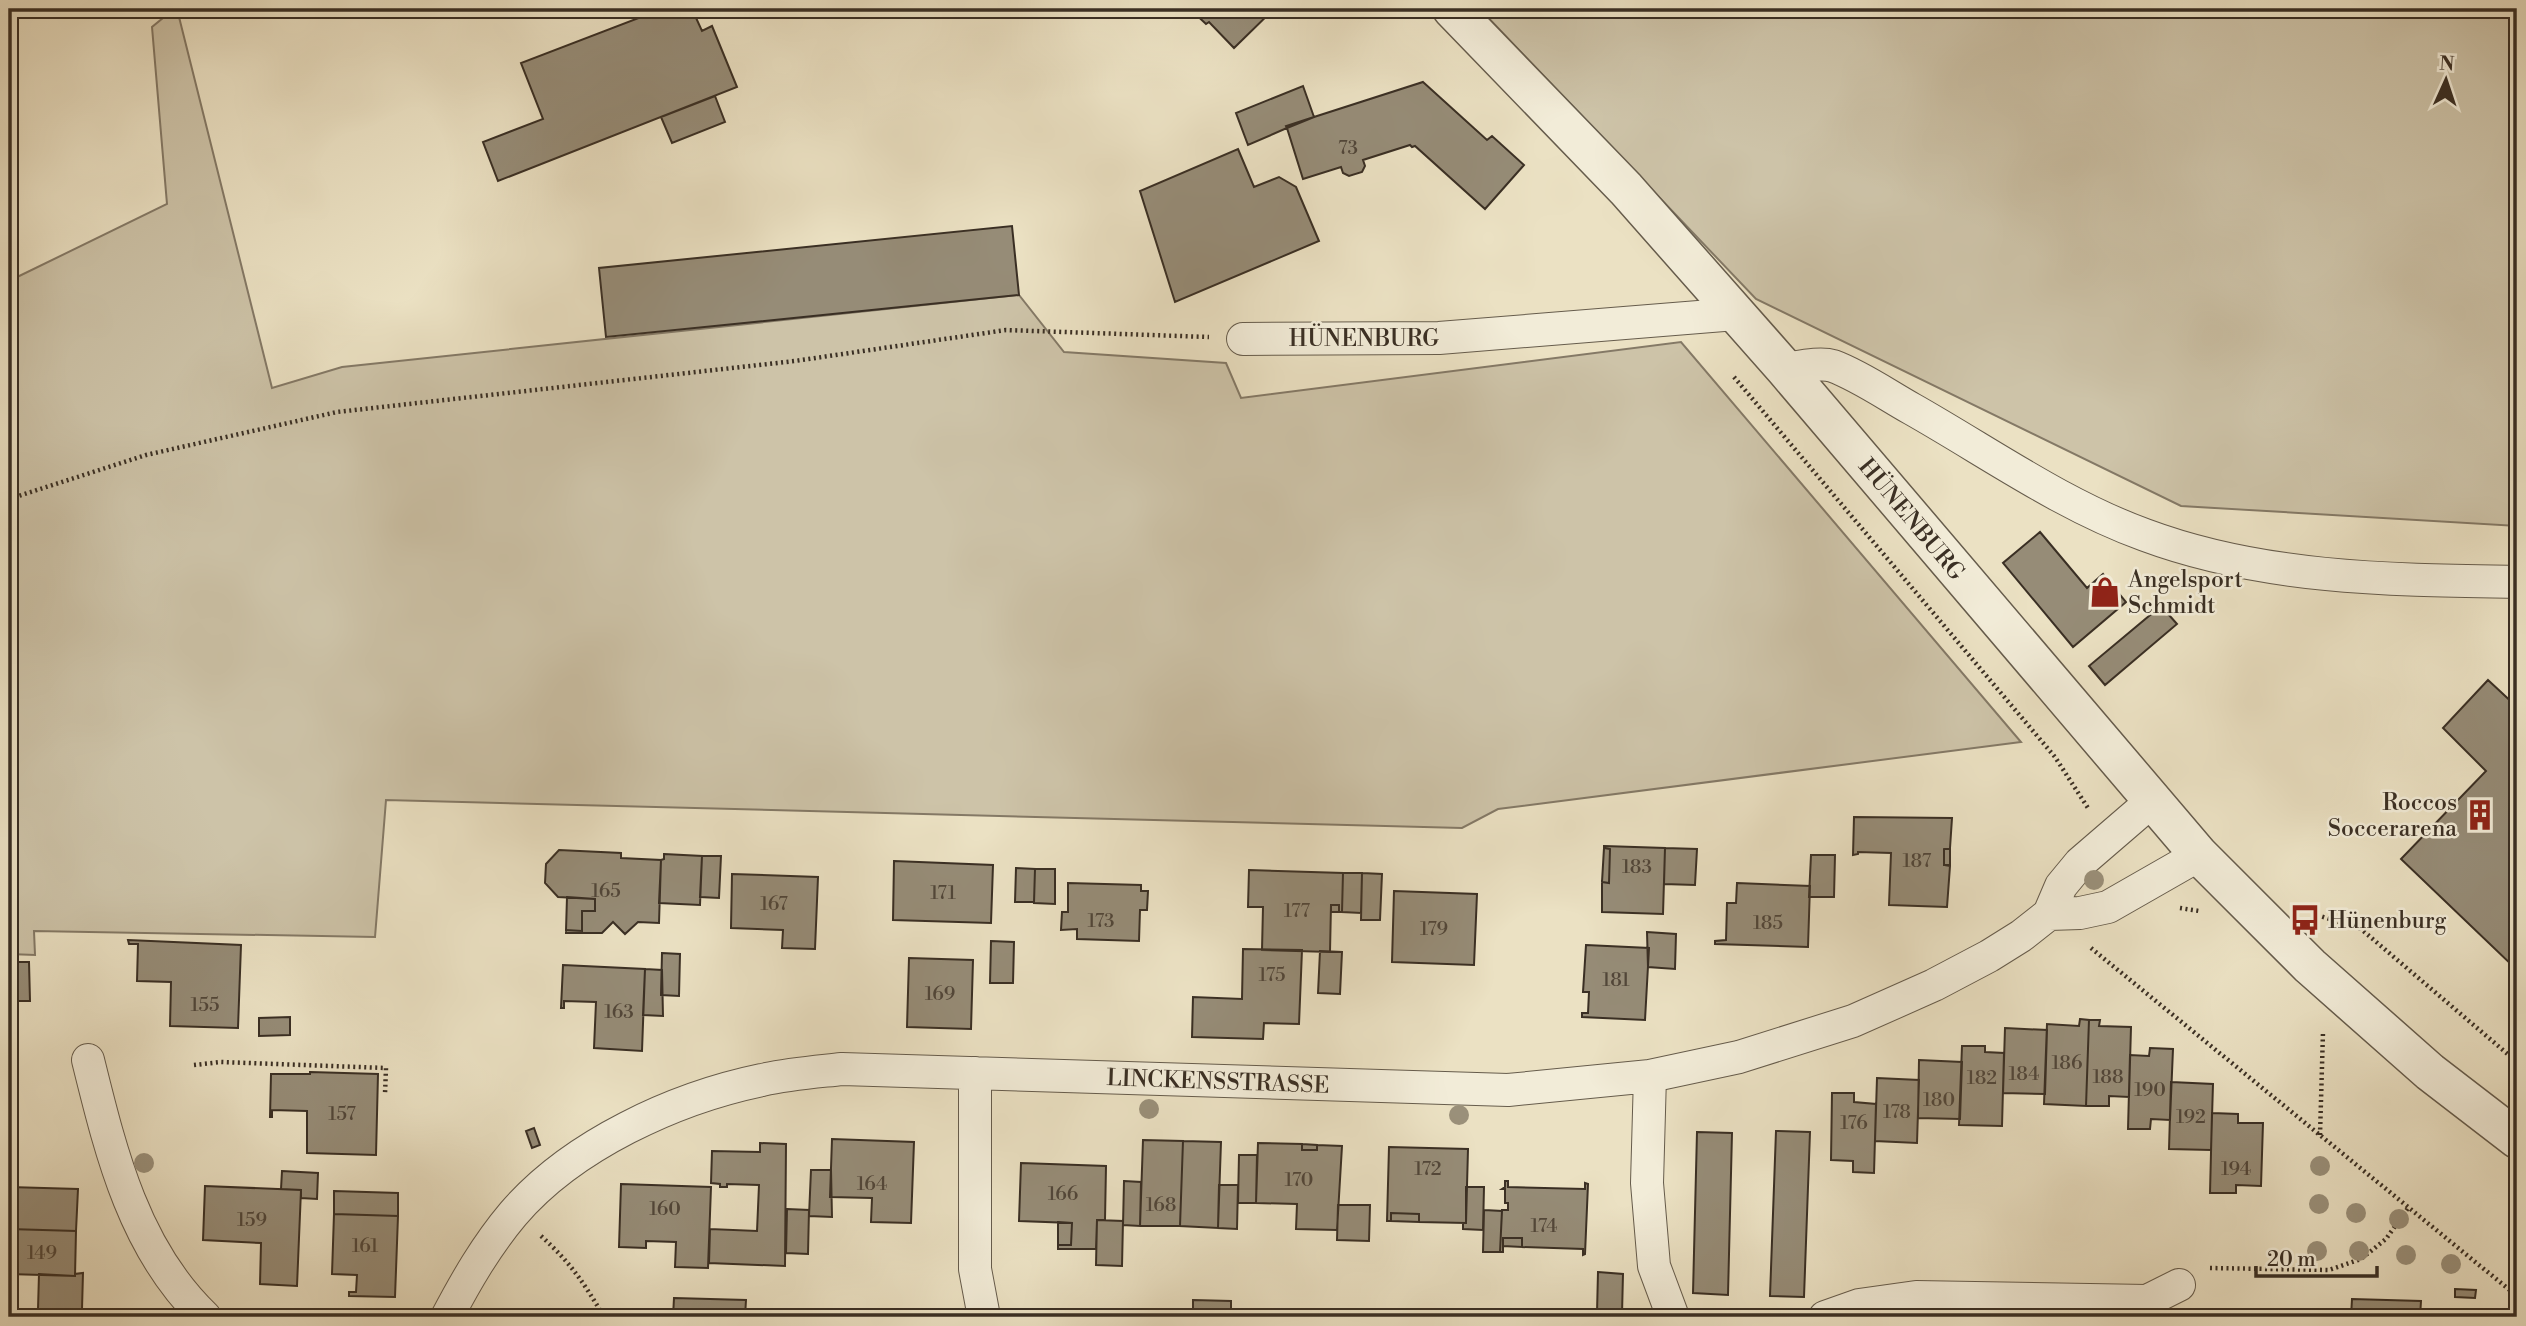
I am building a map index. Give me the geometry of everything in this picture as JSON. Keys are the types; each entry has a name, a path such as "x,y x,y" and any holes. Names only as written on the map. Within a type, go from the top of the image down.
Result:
{"street":[{"name":"HÜNENBURG","path":"1452,9 1626,190 1786,369 2199,855 2320,975 2430,1072 2517,1139"},
{"name":"HÜNENBURG","path":"1244,339 1439,338 1736,314"},
{"path":"1786,369 1830,365 1927,417 2068,500 2144,535 2209,555 2298,571 2425,581 2517,582"},
{"name":"LINCKENSSTRASSE","path":"447,1317 489,1244 514,1212 543,1183 624,1130 710,1093 763,1079 842,1069 1508,1090 1650,1076 1739,1057 1853,1021 1934,985 1989,956 2049,914 2061,886 2080,863 2152,802"},
{"path":"2049,914 2080,913 2108,907 2199,855"},
{"path":"88,1060 116,1166 143,1232 166,1274 205,1317"},
{"path":"975,1073 975,1269 984,1317"},
{"path":"1650,1076 1647,1183 1654,1266 1673,1317"},
{"path":"1825,1317 1858,1305 1916,1297 2147,1301 2179,1286"}],"path":[{"path":"9,499 146,455 337,412 795,361 1006,330 1244,339"},
{"path":"1728,369 2055,757 2109,838"},
{"path":"2049,914 2517,1296"},
{"path":"2314,914 2361,929 2517,1062"},
{"path":"2320,1136 2323,1027"},
{"path":"194,1065 221,1062 386,1068 385,1094"},
{"path":"343,1073 344,1067"},
{"path":"2179,1286 2205,1267 2329,1270 2361,1259 2386,1240 2408,1208"},
{"path":"514,1212 566,1259 584,1282 604,1317"}],"shaded area":[{"path":"177,9 272,388 342,367 1019,295 1064,352 1226,363 1241,398 1681,342 2021,742 1498,809 1462,828 386,800 375,937 34,931 35,955 9,954 9,281 167,204 152,27"},
{"path":"1480,9 2517,9 2517,526 2181,506 1756,299"}],"building":[{"path":"656,9 692,9 702,31 712,26 737,87 498,181 483,142 543,119 521,63 657,11"},
{"path":"1190,9 1274,9 1234,48 1209,22 1206,24"},
{"path":"1423,82 1487,140 1492,136 1524,165 1485,209 1415,146 1410,145 1363,160 1365,166 1362,172 1349,176 1343,173 1341,167 1303,179 1287,128"},
{"path":"1303,86 1314,117 1286,126 1287,128 1248,145 1236,113"},
{"path":"715,96 725,122 672,143 661,117"},
{"path":"1238,149 1254,187 1279,177 1296,187 1319,241 1175,302 1140,191"},
{"path":"1012,226 1019,295 606,337 599,268"},
{"path":"2040,532 2087,588 2103,574 2126,602 2073,647 2003,563"},
{"path":"2161,606 2177,624 2105,685 2089,666"},
{"name":"Roccos Soccerarena","path":"2488,680 2517,707 2517,970 2401,859 2486,771 2443,728"},
{"path":"1854,817 1952,818 1950,848 1944,849 1944,865 1950,866 1947,907 1889,905 1891,853 1858,852 1853,855"},
{"path":"1604,846 1665,848 1663,914 1602,912 1602,882 1609,883 1610,849"},
{"path":"1604,848 1610,849 1609,883 1602,882"},
{"path":"1665,848 1697,849 1695,885 1664,884"},
{"path":"1950,848 1950,865 1944,865 1944,849"},
{"path":"559,850 621,853 621,858 661,860 659,923 638,922 625,934 613,922 602,933 566,933 566,930 582,931 582,911 595,911 595,899 558,897 545,883 546,864"},
{"path":"664,854 702,856 700,905 659,903 661,860 664,859"},
{"path":"1811,855 1835,855 1834,897 1809,897"},
{"path":"702,856 721,856 719,898 700,897"},
{"path":"894,861 993,865 991,923 893,920"},
{"path":"1016,868 1035,869 1034,902 1015,902"},
{"path":"1035,869 1055,869 1055,904 1034,903"},
{"path":"1249,870 1343,873 1342,912 1339,912 1339,905 1331,905 1330,952 1262,950 1263,907 1248,907"},
{"path":"1343,873 1362,873 1361,913 1342,912"},
{"path":"1362,873 1382,874 1380,920 1361,920"},
{"path":"732,874 818,877 815,949 782,948 783,930 731,928"},
{"path":"1068,883 1141,885 1141,891 1148,891 1147,910 1140,910 1139,941 1077,939 1077,929 1061,930 1062,912 1068,912"},
{"path":"1737,883 1810,886 1808,947 1715,944 1715,941 1726,940 1727,903 1736,903"},
{"path":"1394,891 1477,894 1474,965 1392,962"},
{"path":"567,897 595,899 595,911 582,911 582,931 566,930"},
{"path":"1331,905 1339,905 1339,912 1331,912"},
{"path":"1647,932 1676,934 1675,969 1648,967"},
{"path":"128,940 241,945 238,1028 170,1026 171,982 137,981 138,944 129,944"},
{"path":"991,941 1014,942 1013,983 990,983"},
{"path":"1586,945 1649,948 1645,1020 1582,1017 1582,1013 1588,1013 1589,992 1583,992"},
{"path":"1243,949 1302,950 1299,1024 1264,1023 1263,1039 1192,1037 1193,997 1242,999"},
{"path":"1320,951 1342,952 1340,994 1318,993"},
{"path":"662,953 680,954 679,996 661,995"},
{"path":"909,958 973,960 971,1029 907,1027"},
{"path":"9,962 29,962 30,1001 9,1001"},
{"path":"563,965 645,969 642,1051 594,1048 596,1002 564,1001 564,1008 561,1008"},
{"path":"645,969 662,970 663,1016 643,1015"},
{"path":"290,1017 290,1035 259,1036 259,1018"},
{"path":"2080,1019 2089,1020 2086,1106 2044,1104 2047,1024 2079,1026"},
{"path":"2089,1020 2100,1020 2099,1026 2131,1027 2129,1097 2109,1096 2109,1106 2086,1106"},
{"path":"2005,1028 2047,1030 2045,1094 2003,1093"},
{"path":"1962,1046 1985,1046 1985,1052 2004,1053 2002,1126 1959,1125"},
{"path":"2150,1048 2173,1049 2170,1120 2151,1119 2150,1129 2128,1129 2130,1055 2149,1056"},
{"path":"1919,1060 1962,1062 1960,1119 1918,1118"},
{"path":"271,1074 378,1074 376,1155 307,1153 307,1111 272,1110 270,1117"},
{"path":"1877,1078 1919,1080 1917,1143 1875,1141"},
{"path":"2171,1082 2213,1084 2211,1150 2169,1149"},
{"path":"1832,1093 1854,1093 1854,1102 1876,1104 1874,1173 1853,1172 1853,1161 1831,1160"},
{"path":"2212,1113 2238,1114 2238,1123 2263,1123 2261,1186 2236,1185 2236,1193 2210,1193"},
{"path":"534,1128 540,1145 532,1148 526,1131"},
{"path":"1776,1131 1810,1132 1804,1297 1770,1296"},
{"path":"1697,1132 1732,1133 1728,1295 1693,1293"},
{"path":"832,1139 914,1142 911,1223 871,1222 872,1198 830,1197"},
{"path":"1143,1140 1183,1141 1180,1226 1140,1226"},
{"path":"1183,1141 1221,1142 1218,1228 1180,1226"},
{"path":"760,1143 786,1144 785,1266 709,1263 710,1229 757,1231 759,1185 727,1184 727,1187 720,1187 720,1184 711,1183 712,1151 760,1152"},
{"path":"1258,1143 1302,1144 1302,1150 1317,1150 1317,1145 1342,1146 1337,1230 1296,1229 1297,1204 1256,1203"},
{"path":"1302,1144 1317,1145 1317,1150 1302,1150"},
{"path":"1389,1147 1468,1149 1466,1223 1419,1222 1419,1214 1391,1213 1391,1221 1387,1221"},
{"path":"1239,1155 1257,1155 1256,1203 1238,1203"},
{"path":"1021,1163 1106,1166 1105,1220 1097,1220 1096,1249 1058,1249 1058,1245 1071,1245 1072,1223 1019,1221"},
{"path":"811,1170 831,1170 832,1217 809,1216"},
{"path":"282,1171 318,1173 317,1199 301,1198 301,1190 281,1189"},
{"path":"1124,1181 1141,1182 1140,1226 1123,1225"},
{"path":"1505,1181 1508,1181 1508,1187 1585,1189 1585,1183 1588,1184 1585,1254 1583,1255 1583,1249 1522,1247 1522,1238 1503,1238 1503,1252 1500,1252 1502,1210 1508,1210 1505,1189 1502,1189 1505,1187"},
{"path":"621,1184 711,1187 708,1268 675,1267 676,1242 646,1241 646,1248 619,1247"},
{"path":"1219,1185 1238,1185 1237,1229 1218,1228"},
{"path":"205,1186 301,1190 297,1286 260,1284 261,1243 203,1240"},
{"path":"9,1187 78,1189 76,1231 9,1229"},
{"path":"1466,1187 1484,1187 1483,1230 1463,1229 1463,1223 1466,1223"},
{"path":"334,1191 398,1193 398,1216 334,1214"},
{"path":"1338,1205 1370,1205 1369,1241 1337,1240"},
{"path":"787,1209 809,1210 808,1254 786,1253"},
{"path":"1484,1210 1502,1211 1500,1252 1483,1252"},
{"path":"1391,1213 1419,1214 1419,1222 1391,1221"},
{"path":"334,1214 398,1216 395,1297 349,1296 349,1292 356,1292 357,1275 332,1274"},
{"path":"1097,1220 1123,1221 1122,1266 1096,1265"},
{"path":"1058,1222 1072,1223 1071,1245 1058,1245"},
{"path":"9,1229 76,1231 75,1276 9,1274"},
{"path":"1503,1238 1522,1238 1522,1247 1503,1246"},
{"path":"1598,1272 1623,1274 1622,1314 1597,1313"},
{"path":"83,1273 82,1309 38,1309 39,1274 75,1276"},
{"path":"2455,1289 2476,1290 2475,1298 2455,1297"},
{"path":"674,1298 746,1300 745,1317 673,1317"},
{"path":"2352,1299 2421,1301 2420,1317 2351,1317"},
{"path":"1193,1300 1231,1301 1231,1317 1193,1317"},
{"path":"72,1309 117,1311 117,1317 72,1317"}],"place":[{"name":"Angelsport Schmidt","path":"2105,592"},
{"name":"Roccos Soccerarena","path":"2480,815"},
{"name":"Hünenburg","path":"2305,920"}]}
